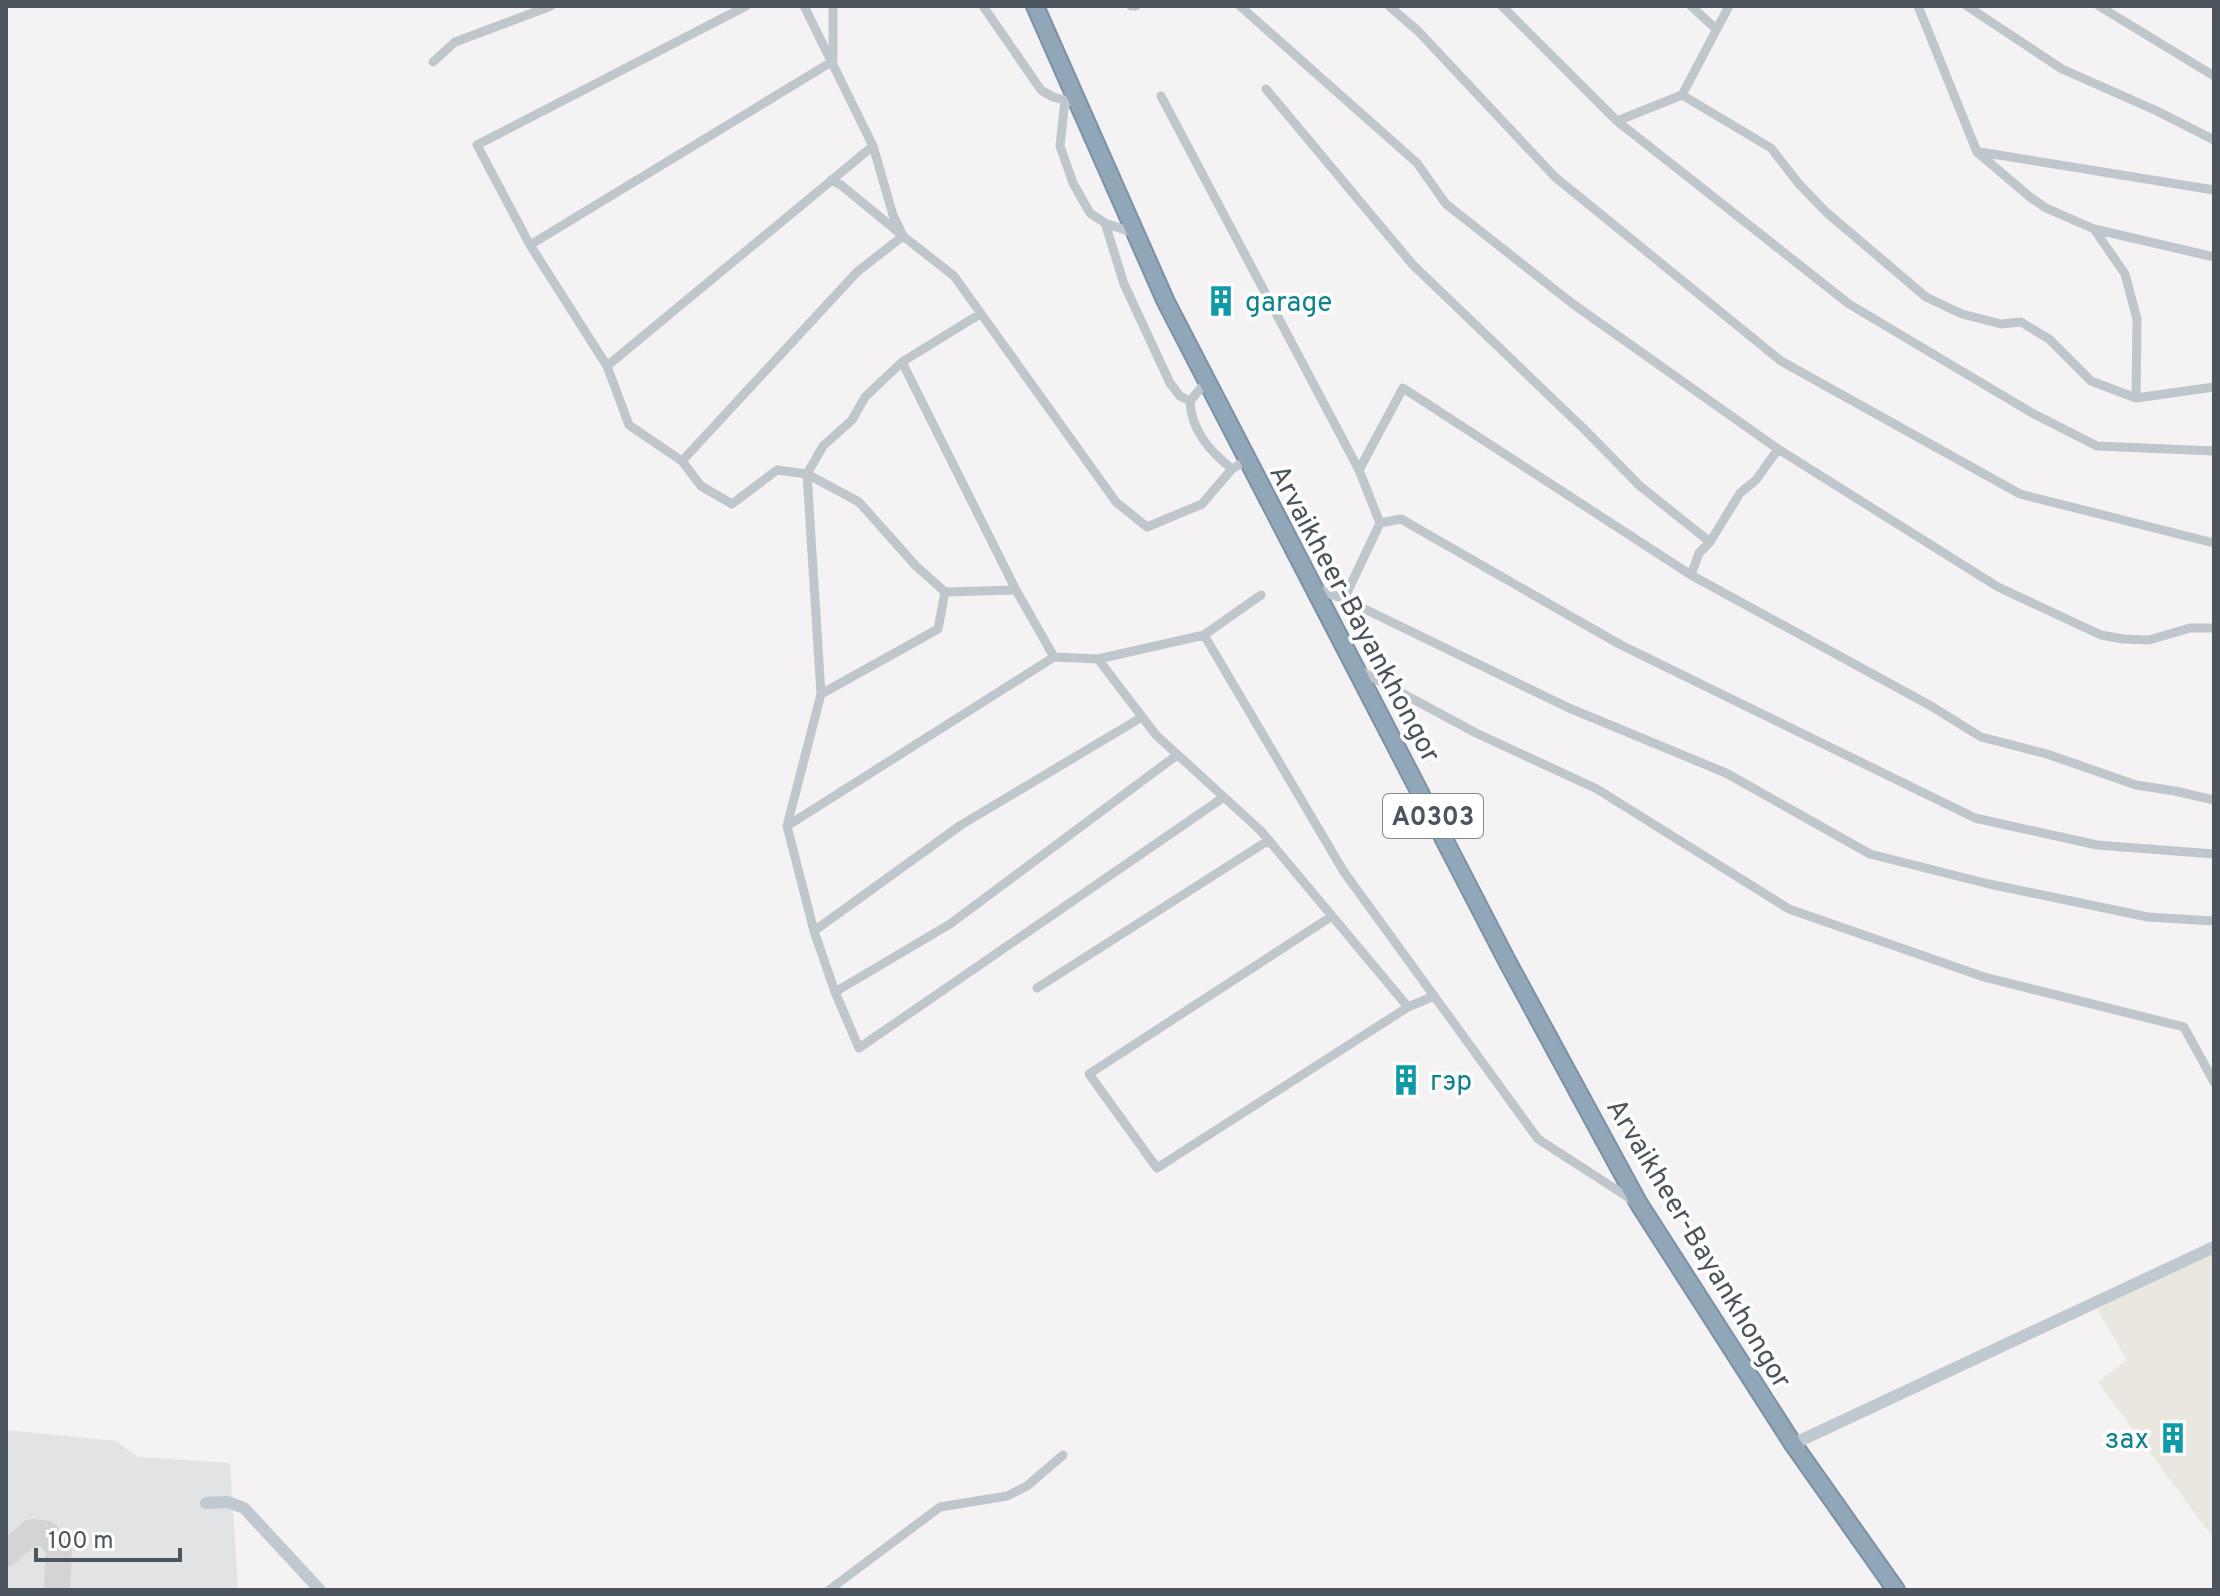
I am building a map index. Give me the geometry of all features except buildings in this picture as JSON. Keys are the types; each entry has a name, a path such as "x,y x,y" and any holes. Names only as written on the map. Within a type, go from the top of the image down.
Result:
{"highway":[{"name":"Arvaikheer-Bayankhongor","path":"1035,6 1072,102 1166,302 1506,959 1639,1204 1793,1444 1896,1590"}],"street":[{"path":"433,62 455,42 551,6"},
{"path":"746,6 477,145 530,245 607,366 629,425 682,461 701,486 732,504 777,470 807,474 859,502 916,566 945,592 1016,590"},
{"path":"804,6 873,146 893,215 903,236"},
{"path":"833,6 833,61"},
{"path":"983,6 1041,90 1072,102 1060,146 1073,183 1090,213 1105,223 1135,233"},
{"path":"1240,6 1417,163 1446,204 1573,304 1778,449 1998,587 2101,635 2149,640 2190,628 2214,628"},
{"path":"1389,6 1418,31 1555,177 1781,361 2020,494 2214,543"},
{"path":"1502,6 1617,121 1849,304 2032,413 2097,446 2214,451"},
{"path":"1691,6 1716,29"},
{"path":"1617,121 1682,95 1729,6"},
{"path":"1918,6 1977,152 2046,208 2094,229 2214,257"},
{"path":"1967,6 2062,69 2214,140"},
{"path":"2099,6 2214,76"},
{"path":"530,245 833,61"},
{"path":"1266,89 1413,265 1640,486 1710,542"},
{"path":"1682,95 1771,148 1826,212 1926,297 1962,314 2001,324 2021,322 2049,339 2091,381 2136,398 2214,387"},
{"path":"1161,96 1359,470 1380,523 1344,599"},
{"path":"607,366 873,146"},
{"path":"1977,152 2214,190"},
{"path":"831,180 954,276 1116,502 1147,527 1202,504 1232,469 1247,460"},
{"path":"1105,223 1124,284 1164,369 1180,396 1190,401"},
{"path":"2094,229 2125,274 2137,319 2136,398"},
{"path":"682,461 857,272 903,236"},
{"path":"980,314 902,362 865,397 852,420 823,446 807,474 821,694 787,826 814,931 859,1048 1224,797"},
{"path":"902,362 1016,590 1054,657"},
{"path":"1207,381 1190,401 1191,416 1209,450 1232,469"},
{"path":"1359,470 1403,388 1691,575 1931,706 1981,737 2047,754 2136,785 2214,800"},
{"path":"1691,575 1699,553 1710,542 1740,493 1756,480 1778,449"},
{"path":"1380,523 1401,519 1619,644 1975,818 2097,845 2214,854"},
{"path":"1314,588 1344,599 1569,708 1726,773 1870,854 1989,884 2148,917 2214,921"},
{"path":"821,694 938,629 945,592"},
{"path":"787,826 1054,657 1098,659 1204,635 1261,595"},
{"path":"1204,635 1344,872 1538,1139 1639,1204"},
{"path":"1098,659 1142,717 1177,755 1269,840 1408,1007"},
{"path":"1356,669 1476,733 1597,789 1789,909 1984,977 2184,1027 2210,1068 2214,1082"},
{"path":"814,931 961,825 1142,717"},
{"path":"835,992 950,924 1177,755"},
{"path":"1037,988 1269,840"},
{"path":"1332,916 1089,1074 1157,1168 1408,1007 1434,996"},
{"path":"1793,1444 2214,1247"},
{"path":"829,1590 940,1507 1007,1496 1027,1486 1063,1455"},
{"path":"206,1503 228,1502 244,1508 320,1590"}],"shaded area":[{"name":"зах","path":"2214,1253 2214,1539 2098,1382 2127,1360 2097,1309"},
{"path":"6,1430 116,1441 138,1457 230,1463 238,1590 6,1590"}],"taxiway":[{"path":"6,1554 32,1532 47,1534 59,1549 57,1590"}],"place":[{"name":"garage","path":"1221,301"},
{"name":"гэр","path":"1406,1080"},
{"name":"зах","path":"2173,1438"}]}
